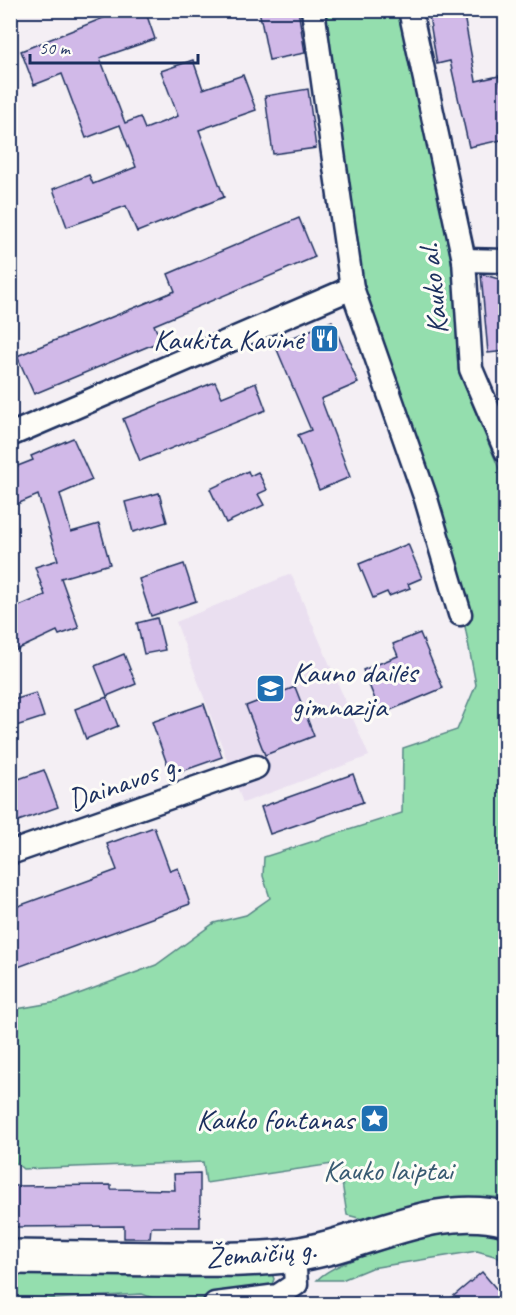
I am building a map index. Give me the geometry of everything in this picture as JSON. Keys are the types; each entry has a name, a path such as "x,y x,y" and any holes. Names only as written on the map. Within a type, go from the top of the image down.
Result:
{"street":[{"path":"313,10 352,288 426,499 459,614"},
{"name":"Kauko al.","path":"410,10 464,260 471,369 506,451"},
{"path":"464,260 506,261"},
{"path":"10,435 352,288"},
{"name":"Dainavos g.","path":"10,853 256,767"},
{"name":"Žemaičių g.","path":"10,1257 243,1260 294,1255 345,1244 450,1214 478,1214 506,1219"},
{"path":"215,1305 278,1296 296,1284 294,1255"}],"shaded area":[{"name":"Kauno dailės gimnazija","path":"291,574 369,756 243,803 176,622"}],"green space":[{"name":"Kauko laiptai","path":"321,11 403,11 454,276 458,370 505,483 505,1200 476,1197 379,1221 347,1215 339,1163 206,1183 203,1162 23,1169 11,1159 11,1010 57,1002 156,965 214,923 246,915 270,898 263,876 264,857 402,813 403,748 457,730 476,685 451,552 358,277"},
{"path":"476,1228 505,1237 505,1266 498,1257 477,1251 371,1268 342,1280 317,1280 329,1271 368,1254 440,1234"},
{"path":"11,1271 271,1271 274,1279 271,1287 255,1292 166,1303 142,1294 52,1299 11,1304"}],"building":[{"path":"123,10 145,10 155,39 100,58 125,123 140,117 145,129 178,116 161,71 193,60 203,89 243,75 256,110 199,130 224,197 137,232 126,206 67,227 53,189 89,175 93,184 136,167 120,125 86,138 62,74 34,85 21,51"},
{"path":"259,10 298,10 305,53 269,60"},
{"path":"428,10 463,10 476,81 499,76 506,105 506,139 469,147 450,61 437,64"},
{"path":"308,89 316,148 273,154 265,96"},
{"path":"299,218 315,257 154,325 161,341 34,394 17,356 175,291 168,274"},
{"path":"481,274 506,281 506,351 488,353"},
{"path":"332,321 358,383 321,399 350,477 319,490 298,435 311,430 275,345"},
{"path":"215,382 222,397 256,383 266,410 140,461 123,419"},
{"path":"73,438 92,480 60,494 71,532 99,524 110,564 61,578 79,628 59,635 57,631 10,653 10,610 45,595 35,567 58,560 38,495 10,507 10,469 33,460 31,456"},
{"path":"248,471 250,476 258,472 267,490 258,494 264,505 226,523 210,489"},
{"path":"159,493 167,522 133,532 125,502"},
{"path":"408,544 422,578 408,584 410,588 389,596 387,592 373,598 359,564"},
{"path":"184,564 196,601 151,616 139,579"},
{"path":"157,618 165,650 144,654 137,623"},
{"path":"420,633 443,688 381,714 363,670 398,656 393,644"},
{"path":"124,654 136,684 107,696 95,666"},
{"path":"295,687 314,736 265,755 246,706"},
{"path":"36,693 44,717 10,728 10,701"},
{"path":"107,697 118,726 86,739 75,709"},
{"path":"204,704 222,757 171,775 152,722"},
{"path":"44,770 58,807 10,824 10,782"},
{"path":"353,774 363,802 270,834 261,807"},
{"path":"154,827 170,871 178,868 190,904 10,970 10,909 117,870 107,844"},
{"path":"200,1173 200,1227 151,1227 150,1238 124,1238 124,1226 13,1227 13,1186 111,1185 111,1189 175,1190 174,1174"},
{"path":"482,1272 506,1300 506,1305 443,1305"}],"place":[{"name":"Kaukita Kavinė","path":"324,339"},
{"name":"Kauno dailės gimnazija","path":"271,689"},
{"name":"Kauko fontanas","path":"375,1119"}]}
